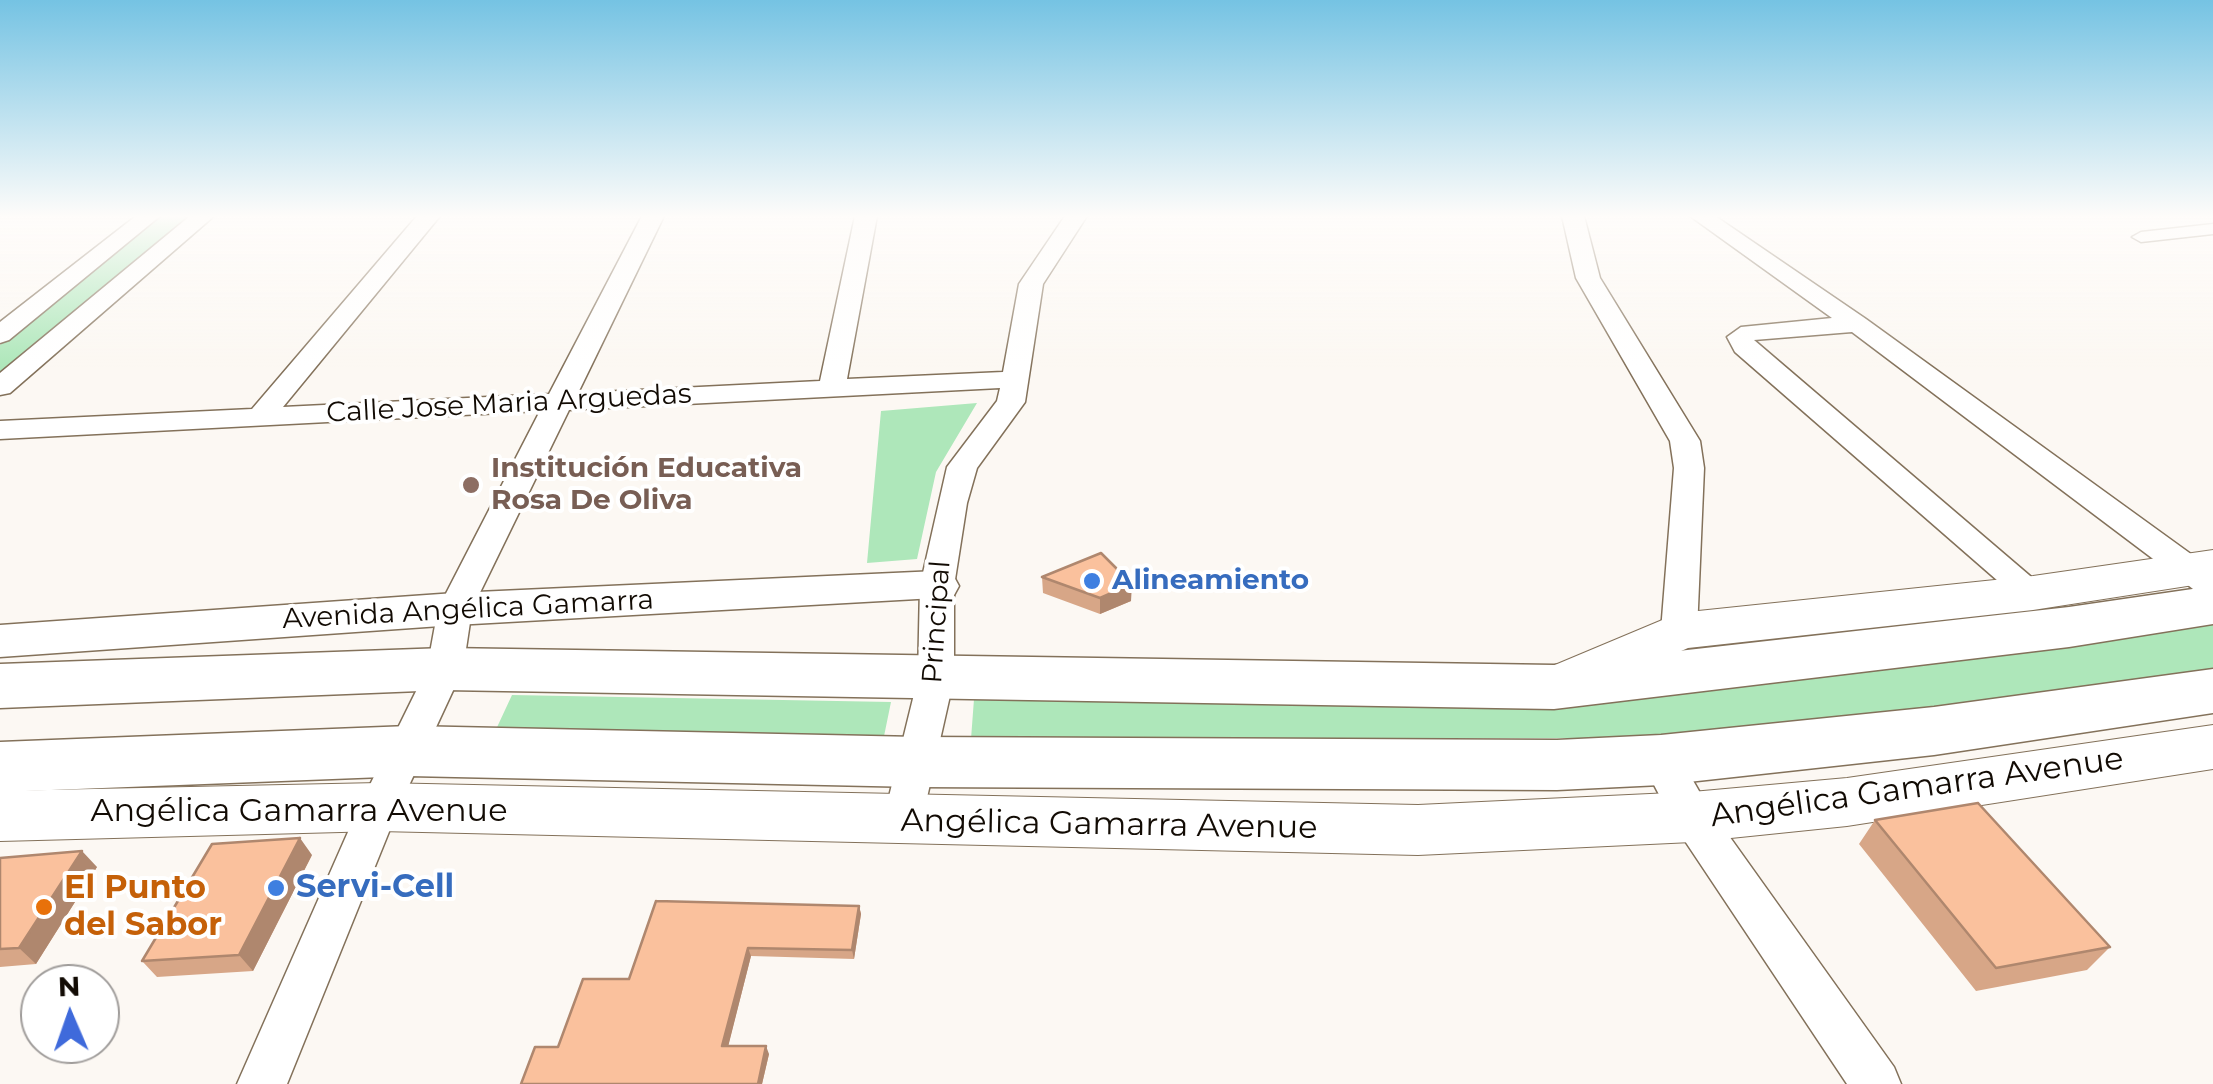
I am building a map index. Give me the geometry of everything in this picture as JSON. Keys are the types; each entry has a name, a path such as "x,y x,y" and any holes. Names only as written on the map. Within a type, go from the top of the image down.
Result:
{"main road":[{"path":"1554,687 1680,631 2033,593 2207,582"},
{"path":"0,686 445,669 1554,687 2069,627 2207,582"},
{"name":"Angélica Gamarra Avenue","path":"9,790 409,751 917,762 1482,766 1661,760 1934,731 2213,691"},
{"name":"Angélica Gamarra Avenue","path":"9,790 379,807 1418,830 1692,817 1847,802 2213,747"}],"street":[{"path":"0,335 86,267"},
{"path":"0,387 143,267"},
{"path":"260,416 386,267"},
{"path":"262,1084 379,807 445,669 454,609 472,583 627,267"},
{"path":"832,388 856,267"},
{"name":"Principal","path":"904,821 936,678 936,586 962,468 996,427 1018,380 1024,310 1031,284 1043,267"},
{"path":"1585,267 1588,278 1685,441 1689,468 1680,631"},
{"path":"1773,267 2207,582"},
{"path":"1856,324 1750,332 1740,337 1744,346 2033,593"},
{"name":"Calle Jose Maria Arguedas","path":"0,430 1018,380"},
{"name":"Avenida Angélica Gamarra","path":"0,641 454,609 936,586"},
{"path":"1661,760 1692,817 1876,1084"}],"green space":[{"path":"97,267 132,267 0,378 0,345"},
{"path":"977,403 936,472 917,559 867,563 881,411"},
{"path":"2213,617 2213,674 1964,715 1636,738 971,739 974,699 1530,701 1762,684"},
{"path":"512,695 891,702 882,746 492,738"}],"building":[{"path":"1101,553 1132,584 1100,598 1042,577"},
{"path":"1978,803 2110,947 1996,968 1875,820"},
{"path":"300,838 239,955 142,961 212,844"},
{"path":"82,851 19,948 0,949 0,858"},
{"path":"656,901 859,906 852,950 748,948 722,1046 766,1046 758,1084 521,1084 535,1047 558,1047 583,979 629,979"}],"place":[{"name":"Institución Educativa Rosa De Oliva","path":"471,485"},
{"name":"Alineamiento","path":"1092,581"},
{"name":"Servi-Cell","path":"276,888"},
{"name":"El Punto del Sabor","path":"44,907"}]}
